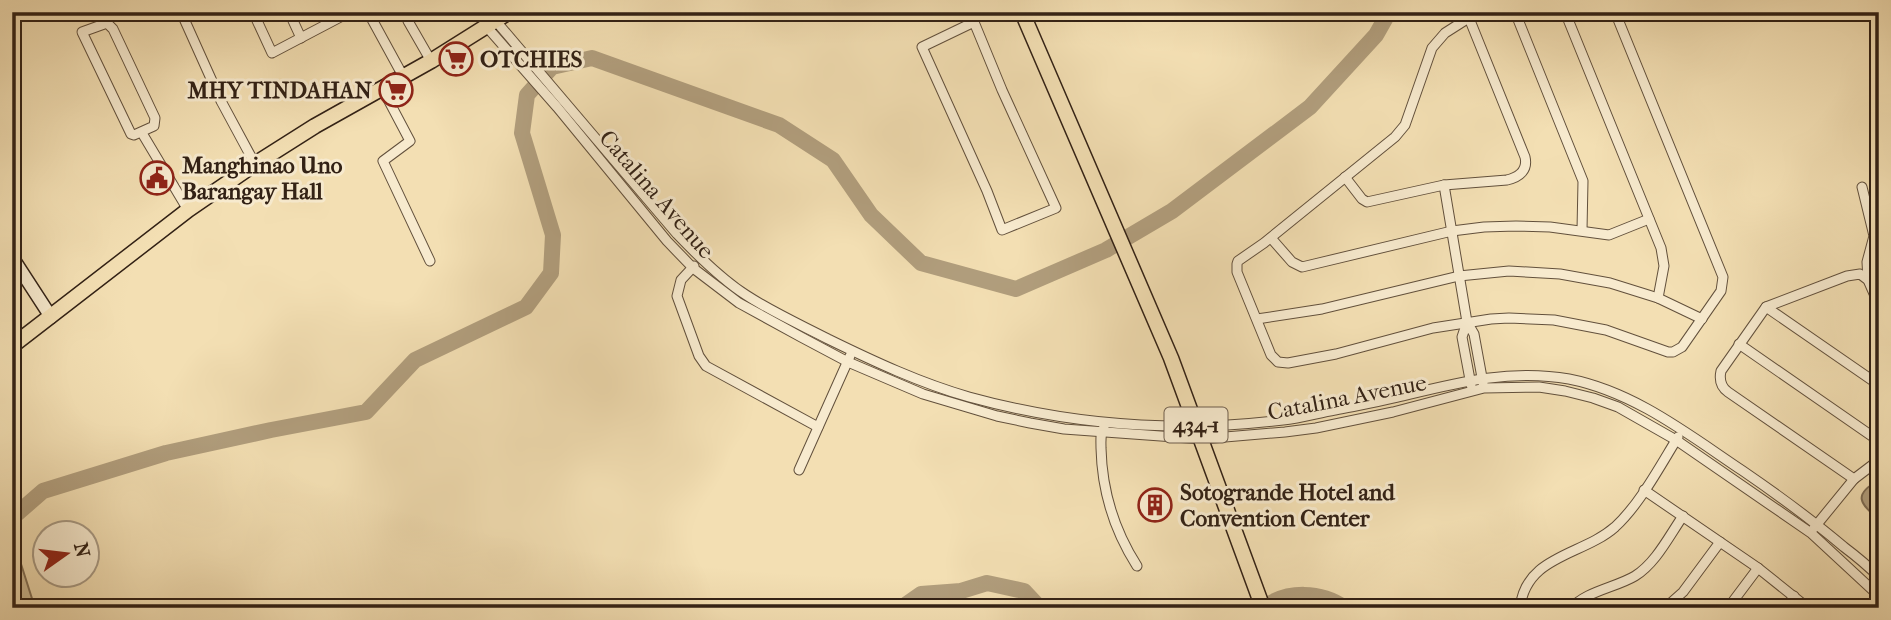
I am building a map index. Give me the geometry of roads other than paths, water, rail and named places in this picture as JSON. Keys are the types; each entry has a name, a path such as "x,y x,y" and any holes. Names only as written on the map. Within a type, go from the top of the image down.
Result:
{"main road":[{"path":"12,346 188,210 255,164 509,12"},
{"name":"434-1","path":"1022,12 1171,358 1263,608"}],"street":[{"path":"181,12 221,101 255,164"},
{"path":"253,12 272,53 350,12"},
{"path":"289,12 302,38"},
{"path":"368,12 403,76"},
{"path":"409,12 408,21 431,61"},
{"path":"970,12 975,22 1002,90 1056,208 1002,230 922,47 975,22"},
{"path":"1478,12 1445,33 1432,48 1405,125 1400,131 1271,238 1241,258 1237,264 1237,272 1271,355 1278,362 1336,354 1433,328 1491,318 1554,320 1606,330 1668,352 1682,347 1723,287 1721,271 1615,12"},
{"path":"1516,12 1583,181 1582,230"},
{"path":"1565,12 1664,258 1658,298"},
{"path":"1345,177 1367,202 1444,185 1514,178 1524,172 1525,157 1469,18"},
{"path":"107,23 113,29 155,118 154,126 142,132 131,134 82,32 107,23"},
{"name":"Catalina Avenue","path":"490,23 701,259 745,294 852,351 926,383 1033,412 1199,432 1284,420 1389,400 1482,377 1519,375 1570,379 1625,397 1649,409 1781,497 1879,596"},
{"path":"382,88 410,141 383,161 430,261"},
{"name":"Catalina Avenue","path":"560,104 667,241 692,268 739,303 848,362 923,394 1030,424 1101,432 1285,432 1393,412 1484,388 1539,387 1593,398 1630,413 1814,528 1879,577"},
{"path":"142,132 188,210"},
{"path":"1444,185 1466,322 1462,337 1472,391"},
{"path":"1862,187 1874,236 1867,261 1868,280 1879,305"},
{"path":"1271,238 1292,262 1302,267 1452,231 1516,226 1582,230 1609,235 1649,219"},
{"path":"12,257 51,317"},
{"path":"701,259 681,280 677,296 703,362 818,427"},
{"path":"1256,319 1322,309 1459,276 1509,271 1560,274 1610,283 1658,298 1702,319"},
{"path":"1854,479 1723,388 1720,376 1766,307 1847,275 1860,274 1868,280"},
{"path":"1766,307 1879,385"},
{"path":"1466,322 1474,334 1484,388"},
{"path":"1739,344 1879,441"},
{"path":"799,470 852,351"},
{"path":"1107,423 1101,432 1109,508 1137,566"},
{"path":"1520,608 1528,582 1545,564 1589,544 1605,534 1626,514 1682,430"},
{"path":"1814,528 1854,479 1879,460"},
{"path":"1644,490 1758,568 1808,608"},
{"path":"1572,608 1580,600 1638,574 1655,557 1683,516"},
{"path":"1665,608 1683,592 1720,542"},
{"path":"1728,608 1758,568"},
{"path":"1786,608 1794,596"}],"waterway":[{"path":"12,518 43,491 166,453 366,412 415,360 526,307 551,273 553,235 522,133 527,95 552,67 592,58 779,125 833,160 871,215 921,263 1016,289 1106,250 1172,211 1310,107 1376,35 1389,12"},
{"path":"901,608 921,594 961,591 987,583 1024,591 1038,606 1047,608"},
{"path":"1263,608 1283,598 1304,595 1325,598 1345,608"}],"place":[{"name":"OTCHIES","path":"456,59"},
{"name":"MHY TINDAHAN","path":"396,90"},
{"name":"Manghinao Uno Barangay Hall","path":"157,178"},
{"name":"Sotogrande Hotel and Convention Center","path":"1155,505"}]}
